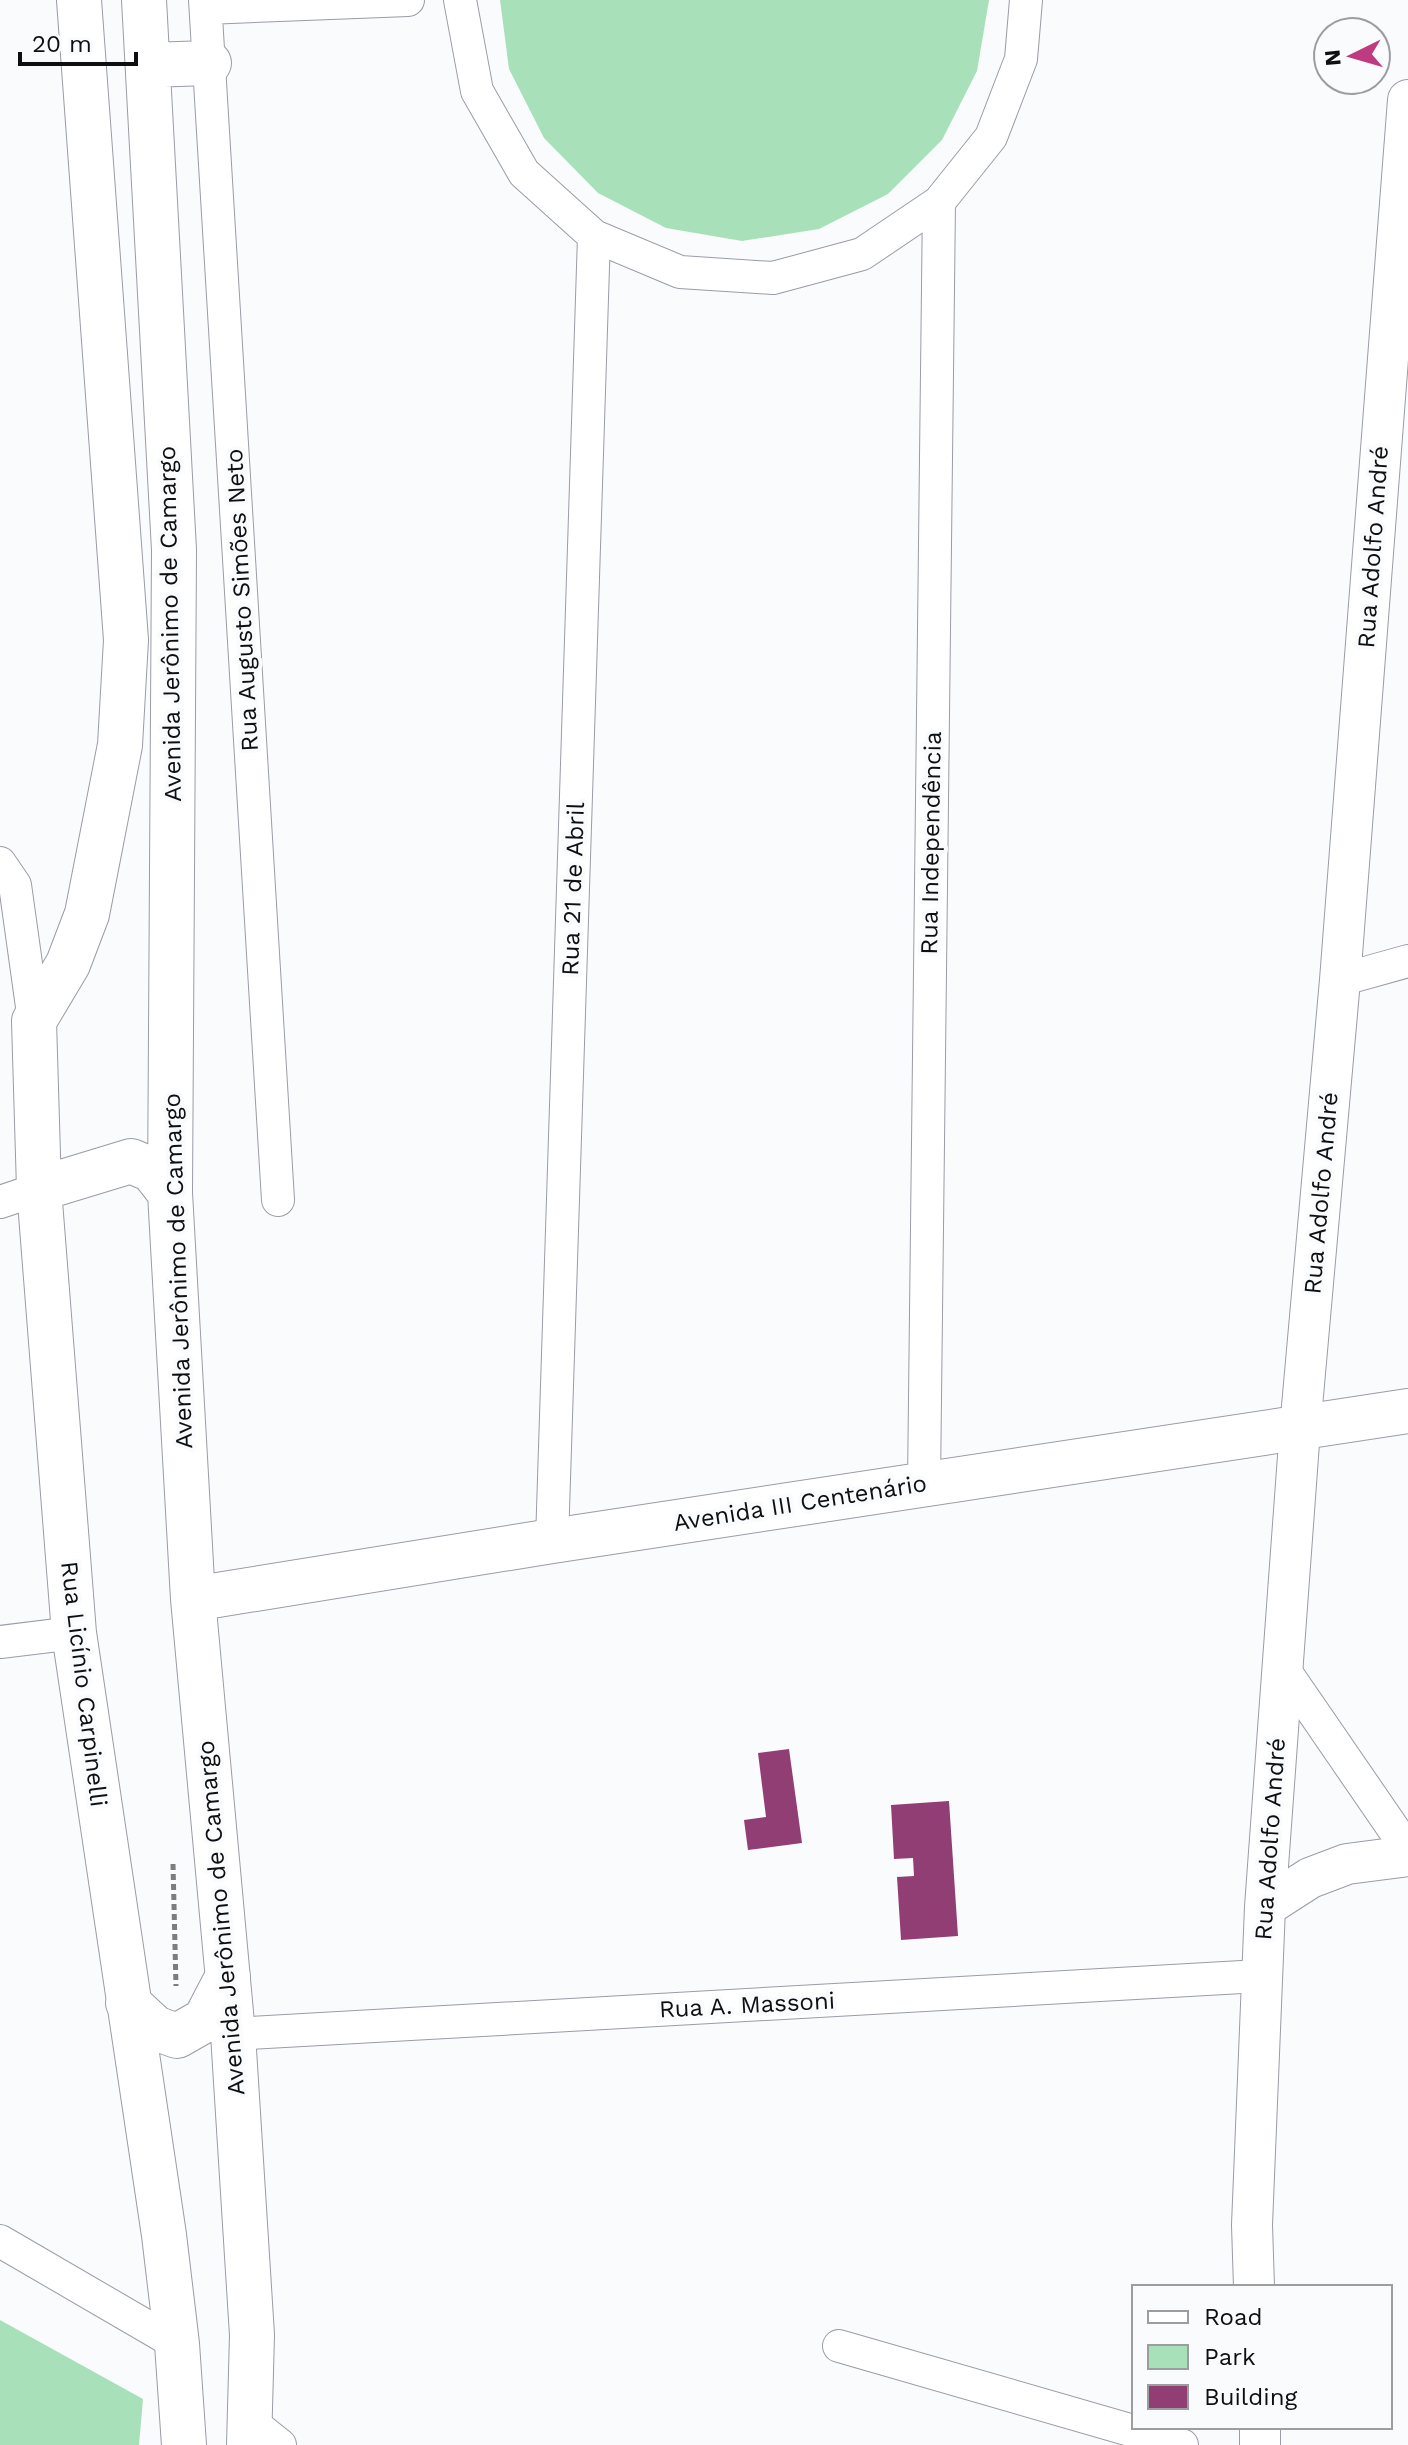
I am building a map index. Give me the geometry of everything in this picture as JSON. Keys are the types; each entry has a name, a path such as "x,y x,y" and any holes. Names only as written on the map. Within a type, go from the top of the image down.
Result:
{"main road":[{"name":"Avenida Jerônimo de Camargo","path":"34,1021 68,964 87,914 120,745 126,640 79,0"},
{"name":"Avenida Jerônimo de Camargo","path":"144,0 174,550 170,1193 193,1599 233,2034 260,2437"},
{"path":"148,65 209,63"},
{"name":"Rua Licínio Carpinelli","path":"34,1021 19,1195 74,1633 164,2235 177,2344"},
{"path":"19,1195 131,1161 152,1170 170,1193"},
{"name":"Avenida III Centenário","path":"193,1599 552,1541 1408,1411"},
{"path":"128,2003 155,2028 177,2036 205,2020 228,1976"},
{"path":"177,2344 184,2445"}],"street":[{"path":"205,4 408,0"},
{"path":"460,0 477,91 524,173 594,236 680,272 773,278 862,254 939,202 991,137 1021,59 1026,0"},
{"name":"Rua Augusto Simões Neto","path":"205,4 278,1200"},
{"name":"Rua Adolfo André","path":"1254,2285 1252,2225 1260,1976 1300,1429 1340,980 1408,100"},
{"name":"Rua Independência","path":"924,1484 939,202"},
{"name":"Rua 21 de Abril","path":"552,1541 594,236"},
{"path":"0,863 15,885 34,1021"},
{"path":"1340,980 1408,961"},
{"path":"0,1642 74,1633"},
{"path":"1265,1907 1310,1878 1347,1864 1408,1853 1283,1668"},
{"name":"Rua A. Massoni","path":"233,2034 1260,1976"},
{"path":"0,2241 177,2344"},
{"path":"839,2346 1182,2445"}],"green space":[{"path":"500,0 989,0 977,71 942,140 888,194 819,229 742,241 666,228 598,193 544,138 509,69"},
{"path":"0,2320 143,2399 139,2445 0,2445"}],"building":[{"path":"789,1749 802,1843 748,1850 744,1820 766,1817 758,1753"},
{"path":"949,1801 958,1936 901,1940 897,1877 914,1876 913,1858 894,1859 891,1805"}]}
